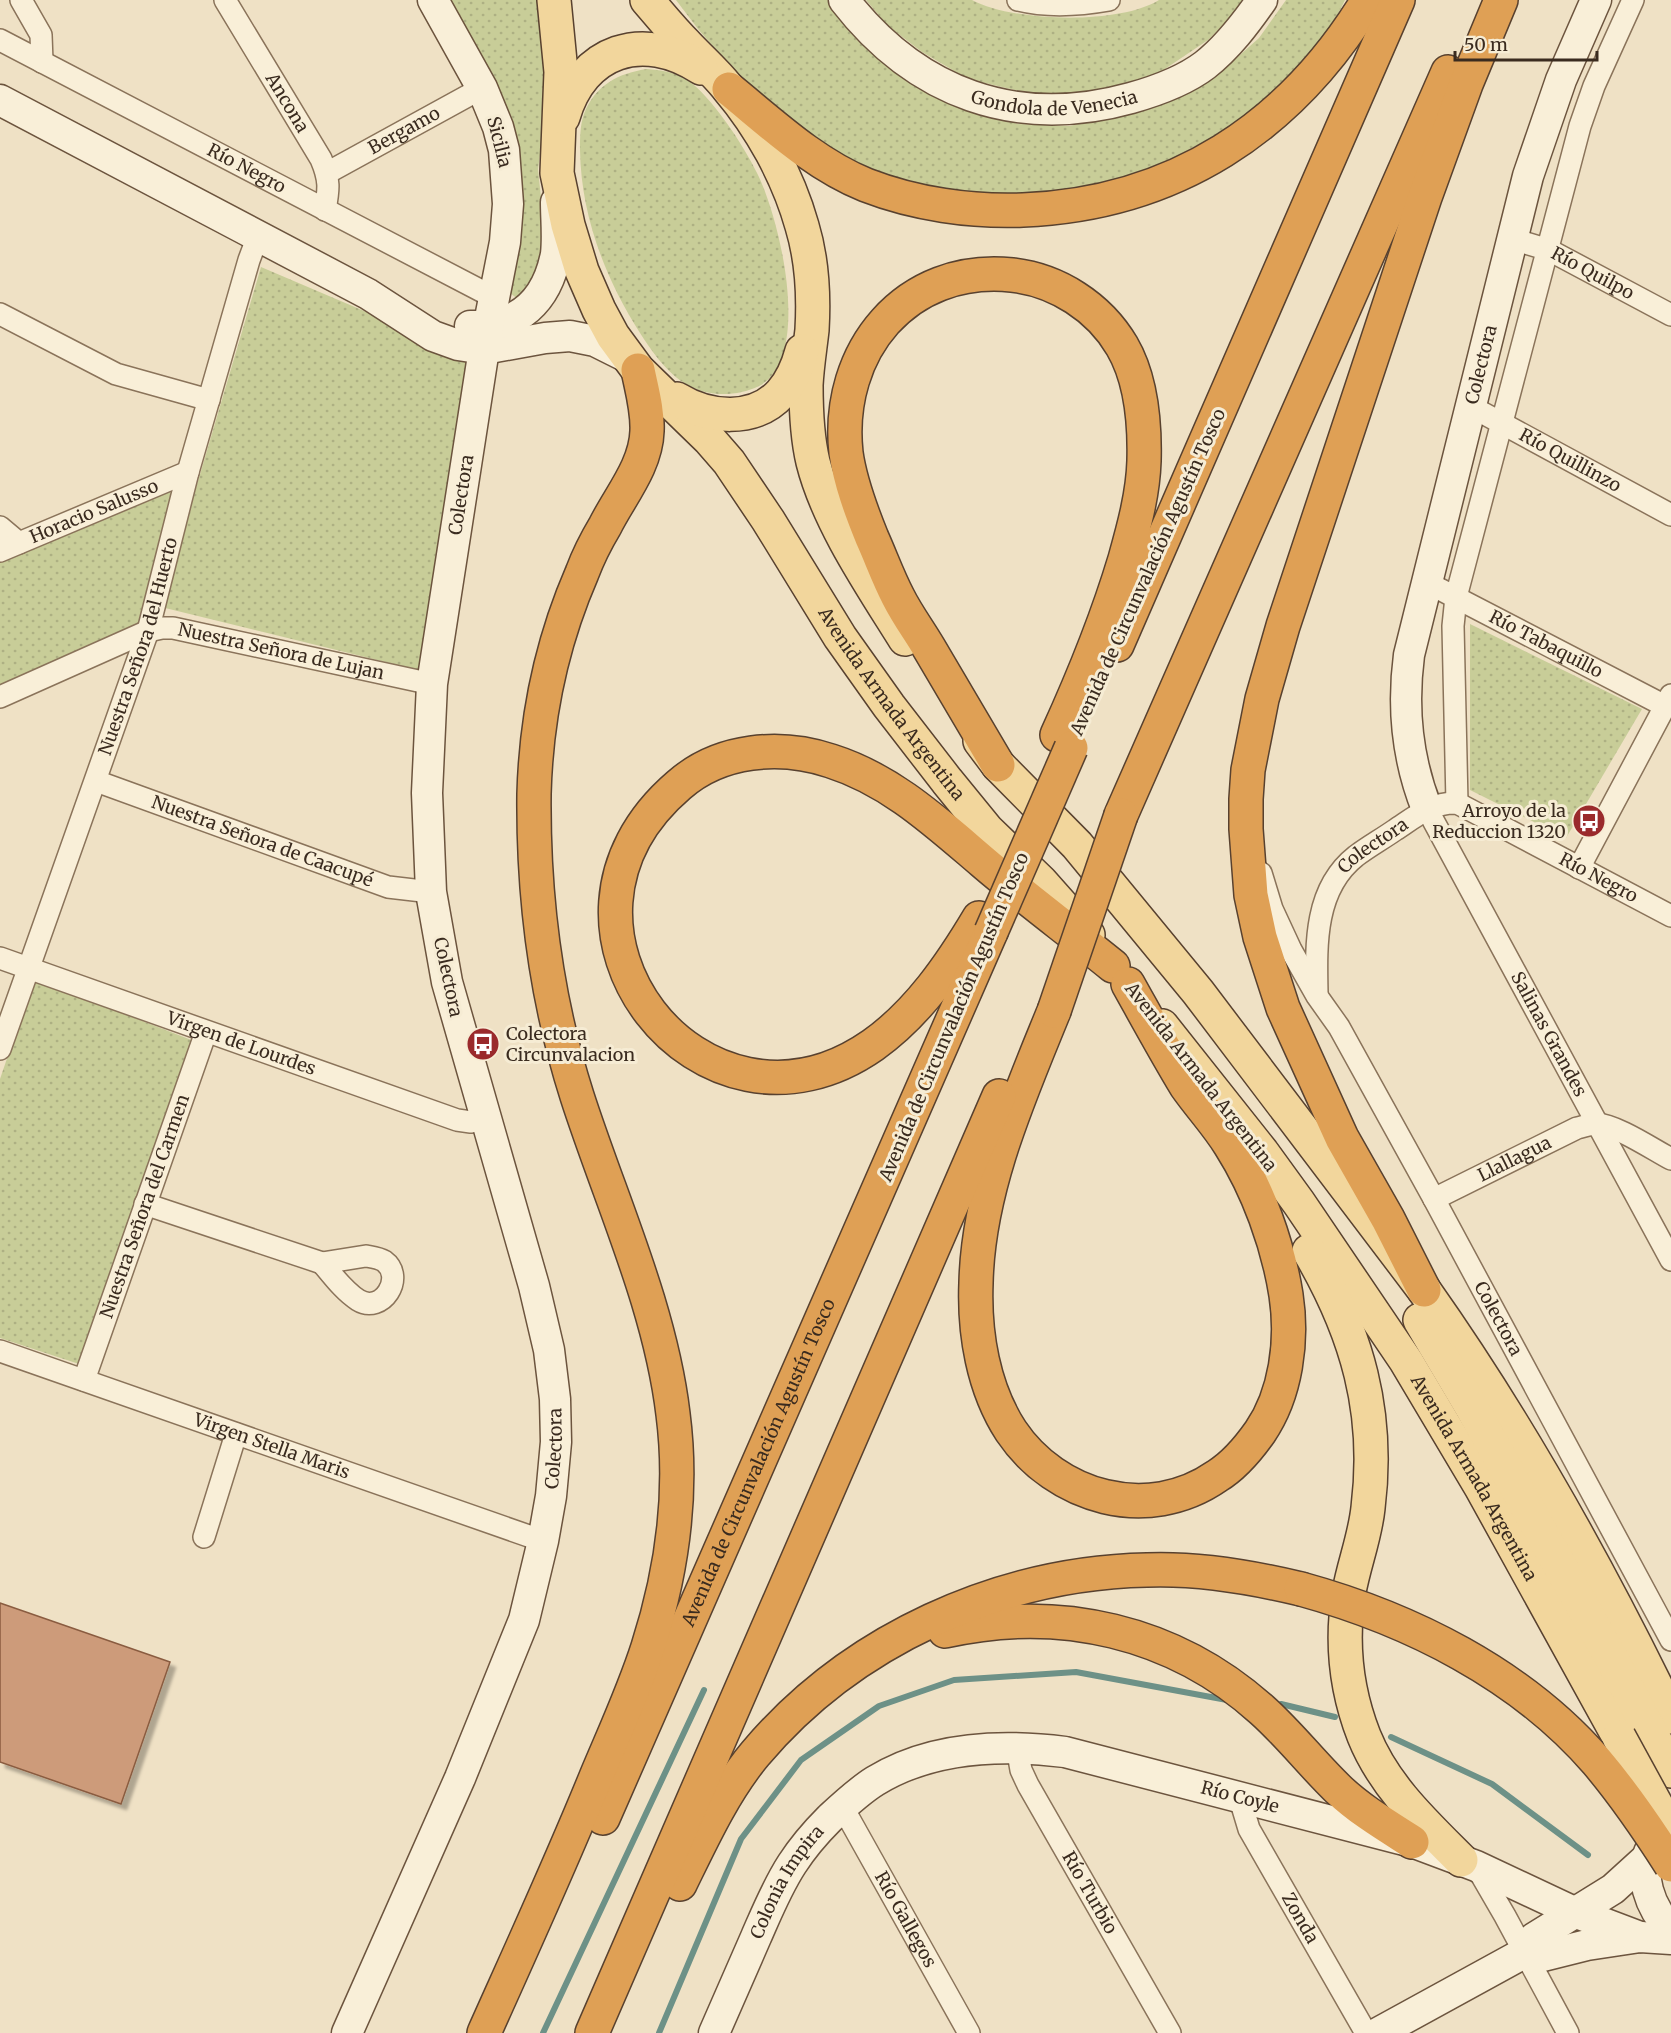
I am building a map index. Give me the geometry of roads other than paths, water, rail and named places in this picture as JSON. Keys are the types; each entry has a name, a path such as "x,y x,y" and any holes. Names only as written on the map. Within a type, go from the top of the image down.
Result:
{"highway":[{"path":"726,85 806,151 867,185 918,200 977,210 1029,210 1069,206 1130,194 1159,183 1215,157 1243,138 1271,116 1317,72 1340,44 1368,0"},
{"name":"Avenida de Circunvalación Agustín Tosco","path":"508,2033 985,925 1030,842 1064,742 1398,0"},
{"path":"592,2033 1048,1004 1121,815 1480,0"},
{"path":"1424,1290 1388,1219 1341,1138 1283,1008 1260,937 1251,895 1246,799 1248,770 1262,699 1287,615 1425,197 1466,84 1501,0"},
{"path":"998,765 898,598 865,522 846,454 845,424 848,394 856,368 868,343 884,322 922,291 942,282 968,275 997,273 1024,276 1049,283 1074,297 1100,318 1122,346 1135,376 1143,415 1144,462 1140,501 1129,545 1064,742"},
{"path":"484,2033 580,1816 648,1646 665,1582 676,1509 677,1465 673,1412 664,1361 643,1282 561,1042 541,927 535,853 534,791 545,696 555,651 583,570 604,526 636,469 644,449 647,430 646,413 638,370"},
{"path":"985,925 960,951 905,1018 872,1045 845,1061 812,1072 783,1076 757,1075 713,1063 692,1052 661,1026 641,1002 629,980 615,922 618,885 625,859 637,833 667,795 687,778 709,765 746,754 780,752 803,754 830,760 875,780 901,796 947,830 1121,975 1188,1088 1231,1146 1248,1179 1272,1239 1286,1298 1287,1350 1283,1377 1276,1401 1265,1425 1251,1445 1217,1477 1179,1494 1158,1499 1123,1499 1089,1492 1065,1482 1046,1469 1028,1452 1011,1430 991,1389 984,1367 977,1324 976,1281 979,1249 985,1215 1005,1137 1048,1004"},
{"path":"613,2033 712,1821 753,1756 803,1703 855,1663 906,1632 992,1597 1071,1577 1139,1570 1184,1571 1247,1578 1336,1599 1410,1628 1466,1658 1548,1714 1595,1760 1631,1806 1659,1862"},
{"path":"855,1663 932,1634 988,1623 1040,1620 1069,1623 1145,1640 1194,1662 1240,1692 1287,1734 1339,1790 1378,1821 1412,1842"}],"main road":[{"name":"Avenida Armada Argentina","path":"554,0 561,72 556,164 568,225 582,271 598,310 638,370 703,433 729,462 768,520 840,637 889,706 947,781 987,830 1041,882 1121,975 1299,1203 1406,1361 1481,1487 1671,1832"},
{"name":"Avenida Armada Argentina","path":"647,0 726,85 754,123 775,158 795,205 803,227 808,253 812,302 806,384 812,460 831,513 886,608 951,704 998,765 1077,845 1198,992 1424,1290 1461,1344 1531,1456 1633,1640 1669,1712"},
{"name":"Avenida Armada Argentina","path":"556,164 560,127 574,89 586,73 617,52 638,48 656,49 678,56 726,85"},
{"name":"Avenida Armada Argentina","path":"638,370 691,408 710,414 730,415 764,406 781,394 794,375 802,352 812,302"},
{"path":"1077,845 1130,930 1248,1080 1404,1294 1471,1406 1613,1661 1671,1771"},
{"path":"1226,1107 1265,1180 1329,1286 1344,1320 1361,1371 1370,1430 1371,1466 1368,1508 1350,1591 1346,1623 1348,1675 1355,1708 1371,1750 1388,1780 1406,1803 1469,1863"}],"street":[{"path":"21,0 41,35 42,62"},
{"name":"Ancona","path":"225,0 321,159 330,187 325,210"},
{"name":"Sicilia","path":"433,0 482,88 498,127 504,150 508,204 505,242 493,297"},
{"name":"Gondola de Venecia","path":"844,0 875,37 892,52 938,81 985,101 1015,107 1066,110 1117,102 1179,80 1204,66 1220,53 1262,0"},
{"path":"1018,0 1044,3 1109,0"},
{"name":"Colectora","path":"1596,0 1558,90 1528,176 1409,655 1404,707 1412,765 1427,809 1355,857 1338,875 1327,895 1321,915 1317,952 1317,996 1339,1027 1434,1199 1671,1640"},
{"path":"1427,809 1445,803 1456,803 1453,626 1456,597 1580,126 1594,86 1633,0"},
{"name":"Río Negro","path":"0,40 493,297"},
{"name":"Bergamo","path":"327,173 482,88"},
{"path":"0,100 368,294 433,336 458,345 486,338 570,336 595,341 638,370"},
{"path":"486,338 503,324 520,316 538,299 550,275 556,252 556,164"},
{"name":"Nuestra Señora del Huerto","path":"0,1049 148,631 188,472 249,260 258,236"},
{"name":"Río Quilpo","path":"1512,239 1549,250 1670,311"},
{"name":"Colectora","path":"347,2033 460,1778 524,1620 543,1541 551,1496 556,1442 555,1399 549,1350 534,1286 447,982 431,892 427,793 432,684 493,297"},
{"path":"0,314 116,374 209,400"},
{"name":"Río Quillinzo","path":"1470,406 1671,515"},
{"name":"Horacio Salusso","path":"9,547 188,472"},
{"path":"0,527 9,547"},
{"name":"Río Tabaquillo","path":"1426,582 1668,700"},
{"name":"Nuestra Señora de Lujan","path":"0,697 148,631 162,628 172,628 432,684"},
{"path":"1579,868 1668,700"},
{"name":"Nuestra Señora de Caacupé","path":"96,781 388,887 431,892"},
{"path":"1246,799 1259,866 1272,909 1291,951 1317,996"},
{"name":"Río Negro","path":"1456,803 1671,916"},
{"name":"Salinas Grandes","path":"1427,809 1671,1260"},
{"name":"Virgen de Lourdes","path":"0,958 457,1120 471,1122 485,1119"},
{"name":"Nuestra Señora del Carmen","path":"84,1380 206,1032"},
{"path":"1598,1124 1625,1134 1671,1159"},
{"name":"Llallagua","path":"1434,1199 1577,1128 1598,1124"},
{"path":"145,1204 322,1263"},
{"name":"Virgen Stella Maris","path":"0,1351 543,1541"},
{"path":"204,1537 236,1434"},
{"name":"Río Coyle","path":"902,1767 933,1757 989,1748 1017,1747 1065,1752 1412,1842 1469,1863 1574,1912 1640,1937"},
{"name":"Río Turbio","path":"1017,1747 1021,1770 1028,1785 1170,2033"},
{"name":"Colonia Impira","path":"714,2033 777,1889 793,1862 814,1834 842,1806 874,1781 902,1767"},
{"name":"Zonda","path":"1240,1799 1249,1829 1366,2033"},
{"name":"Río Gallegos","path":"842,1806 969,2033"},
{"path":"1659,1862 1651,1847 1671,1822"},
{"path":"1378,2033 1524,1953 1534,1938 1659,1862"},
{"path":"1659,1862 1648,1889 1660,1917 1671,1930"},
{"path":"1469,1863 1505,1916 1568,2033"},
{"path":"1524,1953 1543,1956 1587,1945 1640,1937 1671,1939"}],"waterway":[{"path":"659,2033 741,1839 801,1760 879,1706 954,1680 1076,1672 1227,1700"},
{"path":"543,2033 704,1690"},
{"path":"1281,1704 1335,1717"},
{"path":"1391,1737 1492,1784 1588,1855"}],"place":[{"name":"Arroyo de la Reduccion 1320","path":"1589,821"},
{"name":"Colectora Circunvalacion","path":"483,1044"}]}
